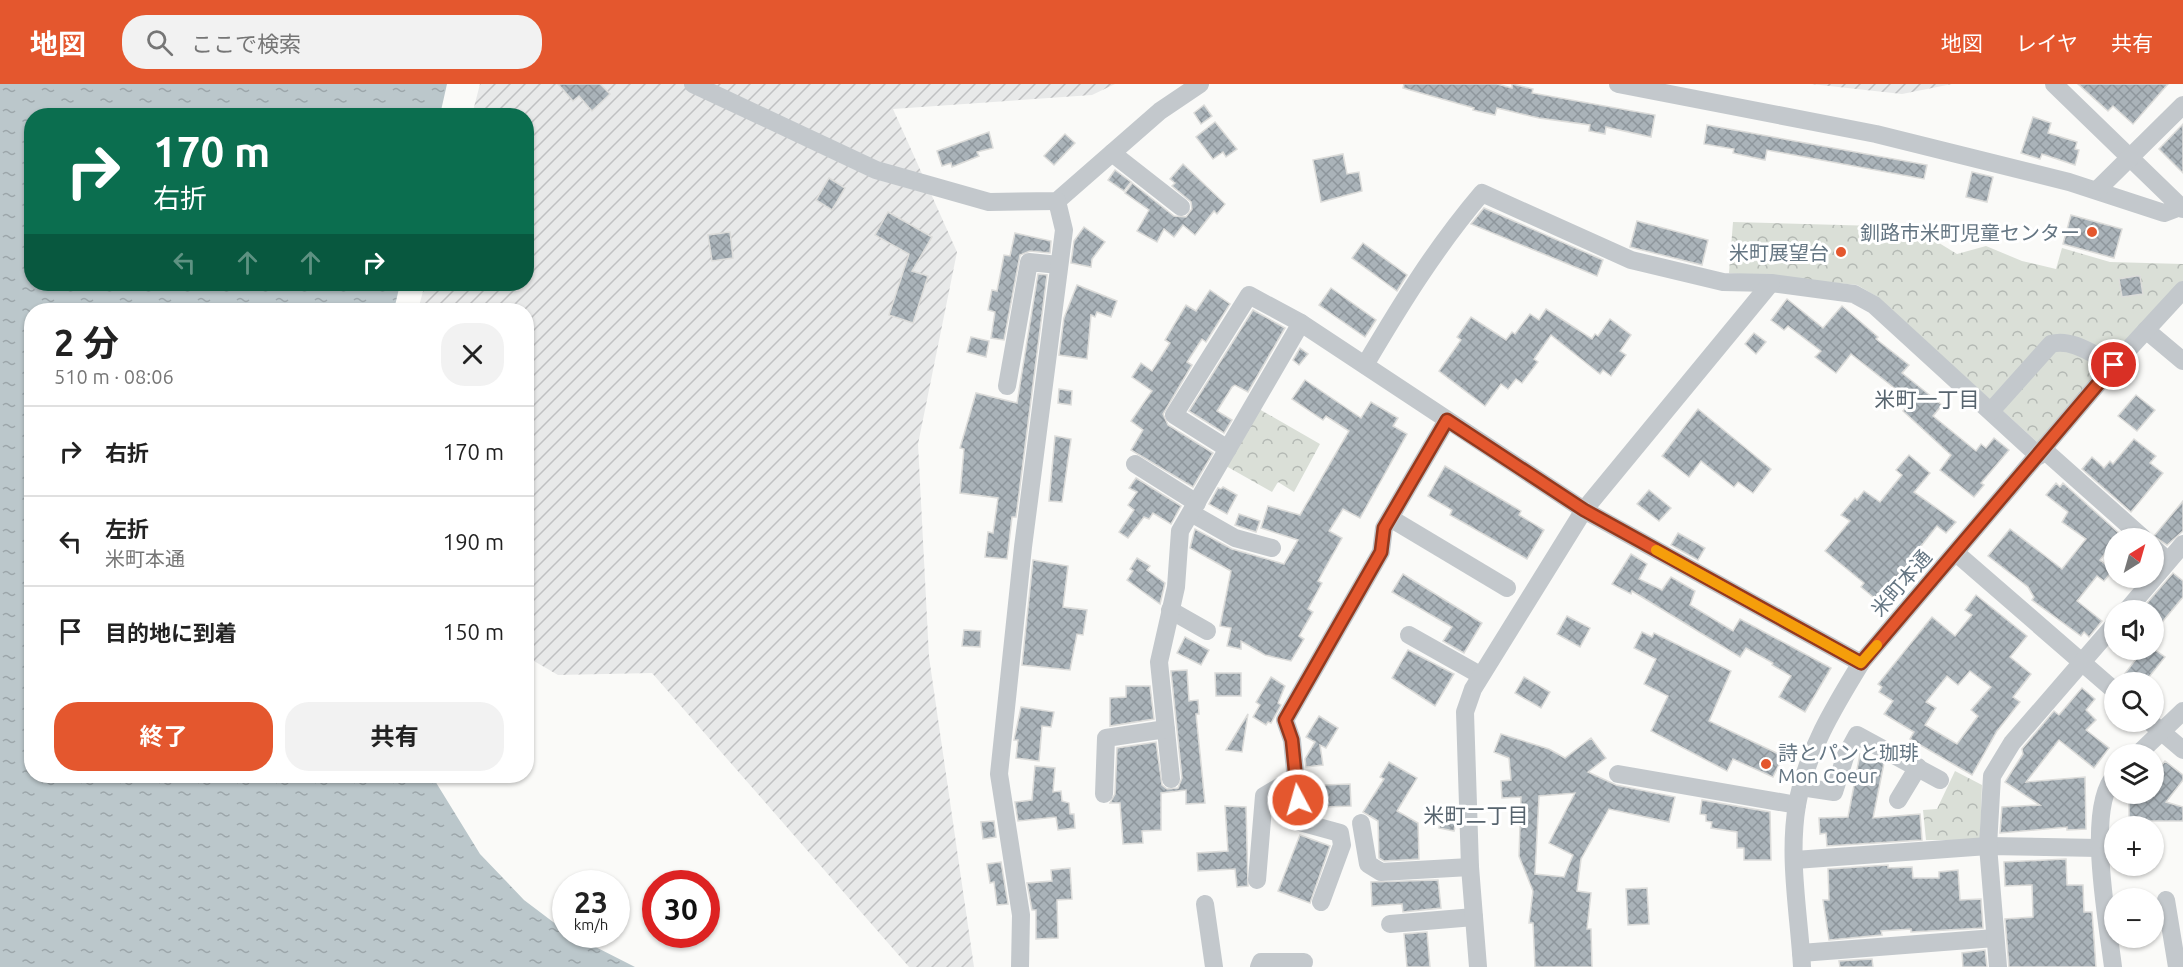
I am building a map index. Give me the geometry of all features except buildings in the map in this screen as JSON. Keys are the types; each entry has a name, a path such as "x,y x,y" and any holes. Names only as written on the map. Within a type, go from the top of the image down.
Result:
{"street":[{"path":"693,84 876,170 989,202 1057,201 1160,111 1200,84"},
{"path":"1618,84 1876,134 2097,190 2164,213 2182,208"},
{"path":"2054,84 2182,208"},
{"path":"2097,190 2183,105"},
{"path":"1112,153 1181,207"},
{"path":"1365,365 1416,278 1451,229 1482,193 1631,260 1723,282 1771,283 1854,294 1874,305 1991,411 2131,528"},
{"path":"1020,967 1021,915 999,774 1023,547 1064,230 1057,201"},
{"path":"1007,386 1029,262 1059,265"},
{"path":"1478,967 1470,867 1465,712 1480,675 1584,510 1771,283"},
{"name":"米町本通","path":"1802,960 1795,860 1797,805 1815,744 1861,663 2114,365 2183,290"},
{"path":"1228,449 1174,415 1249,295 1302,323 1584,510 1861,663"},
{"path":"1171,779 1158,662 1176,587 1180,531 1302,323"},
{"path":"2146,330 2183,361"},
{"path":"1991,411 2051,344 2060,342 2071,344 2114,365"},
{"path":"1321,902 1342,845 1340,833 1300,822 1292,740 1285,720 1381,552 1384,528 1447,420"},
{"path":"1135,464 1235,538 1272,548"},
{"path":"1390,518 1507,588"},
{"path":"2135,600 2183,544"},
{"path":"1956,553 2104,681"},
{"path":"2164,557 2168,561"},
{"path":"1170,610 1207,631"},
{"path":"1409,635 1480,675"},
{"path":"1998,967 1988,846 1992,776 2012,743 2104,637"},
{"path":"2164,722 2183,711"},
{"path":"1104,794 1106,738 1166,729"},
{"path":"2162,732 2183,750"},
{"path":"1802,787 1833,792 1845,757 1857,735 1940,780"},
{"path":"1898,800 1918,767"},
{"path":"1618,774 1797,805"},
{"path":"1257,880 1263,796 1296,777"},
{"path":"2104,794 2099,848 2113,967"},
{"path":"1361,823 1368,864 1381,872 1470,867"},
{"path":"1795,860 1988,846 2099,848"},
{"path":"2166,900 2177,967"},
{"path":"1205,904 1214,967"},
{"path":"1390,924 1474,917"},
{"path":"1802,960 1995,938"},
{"path":"1259,967 1261,962 1304,962"}],"shaded area":[{"path":"480,84 1115,84 1092,95 893,109 957,252 918,444 929,657 974,967 909,967 652,673 558,675 534,661 534,303 420,303 423,291 534,291 534,108 474,108"},
{"path":"1811,84 1952,84 1902,94"}],"green space":[{"path":"1733,222 1913,227 1957,254 1986,246 2022,261 2056,269 2062,248 2110,262 2183,264 2183,281 2038,443 1876,296 1857,285 1729,273"},
{"path":"1259,409 1320,444 1294,492 1278,482 1272,492 1226,466"},
{"path":"1955,771 1982,785 1980,840 1926,840 1923,810 1937,809"}],"water":[{"path":"0,84 447,84 442,108 24,108 24,291 398,291 396,303 24,303 24,783 436,783 480,854 524,900 552,921 552,948 598,948 635,967 0,967"}],"slow traffic":[{"path":"1656,550 1861,663 1877,645"}],"place":[{"name":"釧路市米町児童センター","path":"2092,232"},
{"name":"米町展望台","path":"1841,252"},
{"name":"詩とパンと珈琲 Mon Coeur","path":"1766,764"}],"district":[{"name":"米町一丁目","path":"1927,399"},
{"name":"米町二丁目","path":"1476,815"}],"route":[{"path":"1298,800 1292,740 1285,720 1381,552 1384,528 1447,420 1584,510 1861,663 2114,365"}]}
